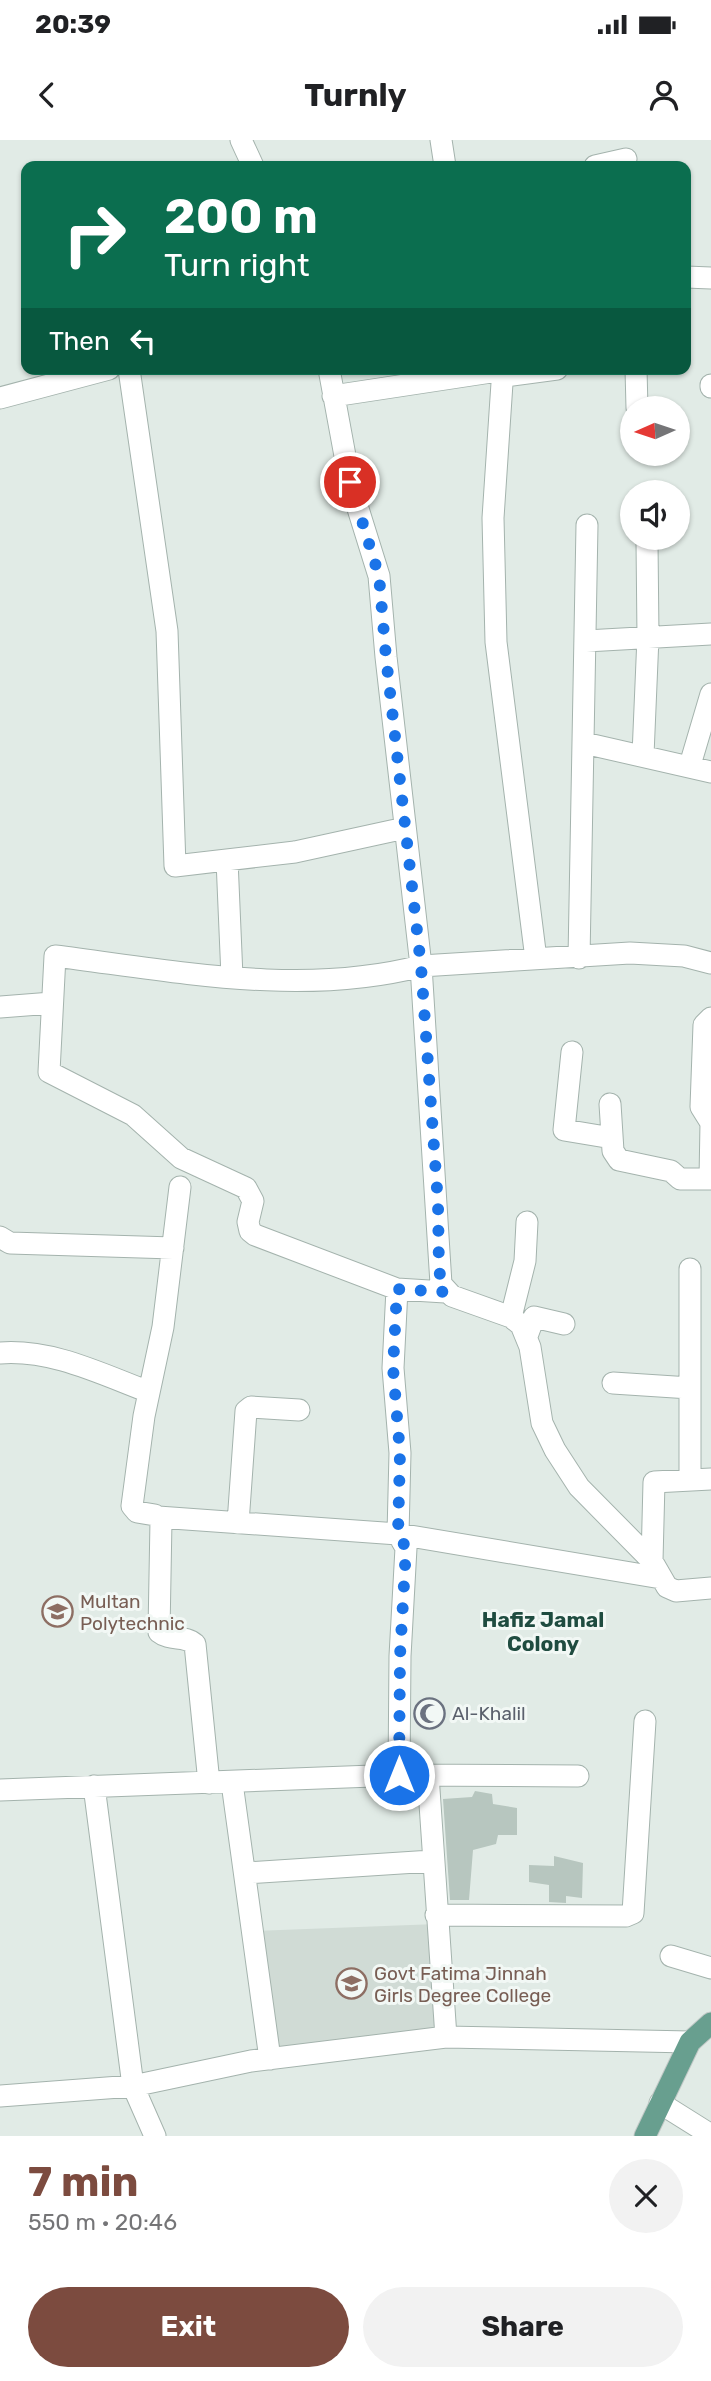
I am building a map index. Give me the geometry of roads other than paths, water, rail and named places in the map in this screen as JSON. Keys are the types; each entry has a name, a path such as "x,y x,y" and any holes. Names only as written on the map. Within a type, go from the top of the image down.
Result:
{"main road":[{"path":"645,2136 690,2042 711,2022"}],"street":[{"path":"241,140 252,161"},
{"path":"441,140 444,161"},
{"path":"691,277 711,278"},
{"path":"0,398 86,375"},
{"path":"130,375 167,631 175,866 295,852 405,828"},
{"path":"329,375 350,482 379,576 421,966 438,1203 439,1271 445,1292"},
{"path":"333,396 456,375"},
{"path":"502,375 513,375"},
{"path":"636,375 637,396"},
{"path":"506,376 502,383 493,518 496,642 536,959"},
{"path":"579,958 587,525"},
{"path":"643,755 648,637 647,550"},
{"path":"586,641 711,634"},
{"path":"690,765 711,694"},
{"path":"584,743 690,765 711,772"},
{"path":"227,860 232,977"},
{"path":"711,963 684,956 630,953 421,966 387,975 337,981 232,977 55,956 49,1072 133,1115 181,1158 246,1188 253,1201 248,1222 250,1231 255,1235 397,1289 445,1292 512,1317 527,1336 542,1423 555,1450 579,1487 656,1569 667,1587 676,1591 711,1588"},
{"path":"0,1007 52,1003"},
{"path":"610,1104 612,1151 619,1160 668,1170 680,1178 710,1179 711,1123 701,1107 704,1025 711,1018"},
{"path":"572,1052 564,1130 612,1138"},
{"path":"180,1187 163,1327 149,1392 132,1506 137,1512 158,1517 398,1534 656,1569"},
{"path":"512,1317 525,1261 527,1222"},
{"path":"0,1237 10,1243 173,1248"},
{"path":"656,1569 652,1487 660,1480 701,1479 690,1388 690,1269"},
{"path":"397,1289 393,1368 400,1453 398,1534 406,1548 400,1656 399,1775"},
{"path":"527,1336 534,1317 564,1324"},
{"path":"0,1353 27,1351 62,1360 149,1392"},
{"path":"613,1382 690,1388"},
{"path":"238,1523 246,1411 251,1407 299,1410"},
{"path":"158,1517 159,1632 167,1637 188,1639 195,1644 209,1783"},
{"path":"436,1915 579,1917 626,1916 633,1913 645,1721"},
{"path":"0,1790 399,1775 578,1776"},
{"path":"428,1775 446,2037"},
{"path":"232,1783 270,2059"},
{"path":"94,1786 133,2086 155,2136"},
{"path":"245,1873 432,1861"},
{"path":"671,1956 711,1968"},
{"path":"0,2096 133,2086 270,2059 446,2037 690,2042"},
{"path":"660,2103 711,2135"}],"place":[{"name":"Multan Polytechnic","path":"57,1612"},
{"name":"Al-Khalil","path":"429,1713"},
{"name":"Govt Fatima Jinnah Girls Degree College","path":"351,1984"}],"district":[{"name":"Hafiz Jamal Colony","path":"543,1631"}]}
